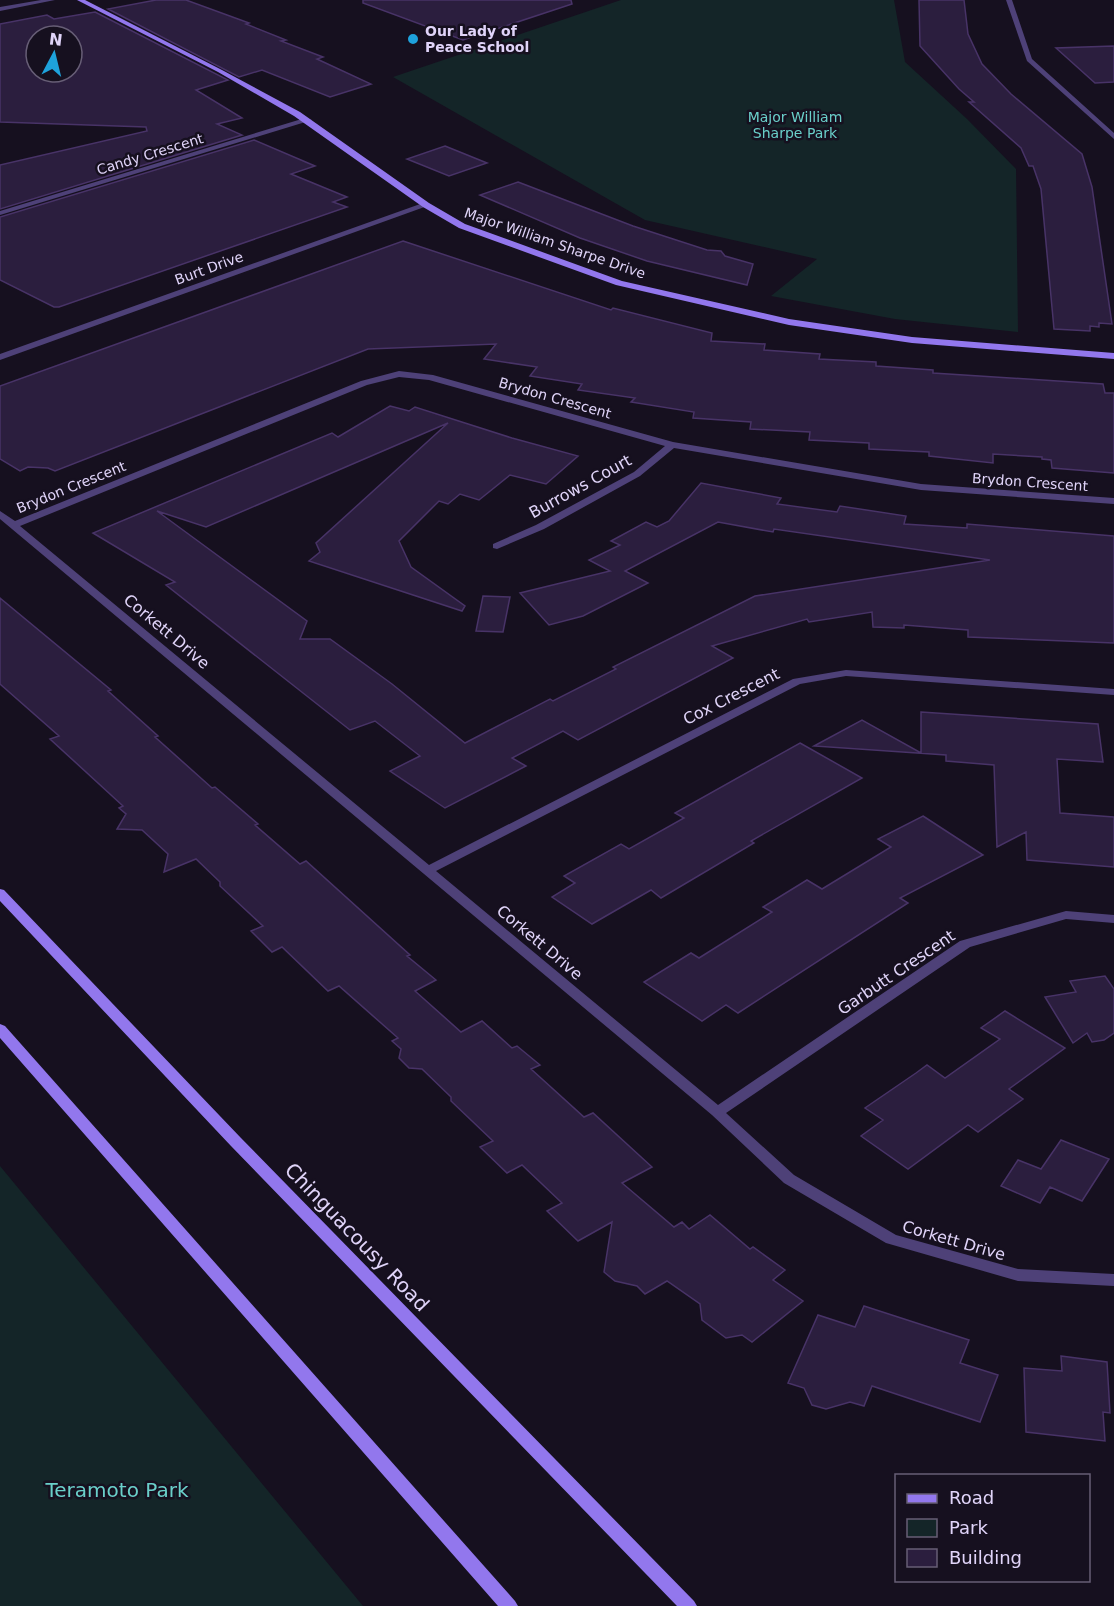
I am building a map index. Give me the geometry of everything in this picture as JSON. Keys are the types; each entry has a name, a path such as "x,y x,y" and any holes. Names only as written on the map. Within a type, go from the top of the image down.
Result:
{"street":[{"path":"0,9 52,0"},
{"name":"Major William Sharpe Drive","path":"80,0 220,71 308,120 426,205 462,226 619,283 789,322 912,340 1114,356"},
{"path":"1009,0 1029,60 1114,137"},
{"name":"Candy Crescent","path":"0,213 308,120"},
{"name":"Burt Drive","path":"0,357 426,205"},
{"name":"Brydon Crescent","path":"14,525 364,383 399,374 430,377 672,445 921,487 1114,501"},
{"name":"Burrows Court","path":"497,546 540,526 637,474 672,445"},
{"name":"Corkett Drive","path":"0,514 717,1112 789,1179 891,1239 1018,1275 1114,1280"},
{"name":"Cox Crescent","path":"428,870 797,681 846,673 1114,692"},
{"name":"Chinguacousy Road","path":"0,893 236,1142 688,1606"},
{"name":"Garbutt Crescent","path":"717,1112 965,944 1066,915 1114,919"},
{"path":"0,1029 508,1606"}],"green space":[{"name":"Major William Sharpe Park","path":"621,0 894,0 905,62 967,119 1016,169 1018,332 895,319 771,296 817,259 645,220 393,77"},
{"name":"Teramoto Park","path":"0,1166 363,1606 0,1606"}],"building":[{"path":"156,0 186,0 249,23 246,24 286,40 281,41 323,57 317,59 371,84 330,97 262,70 239,77 108,9"},
{"path":"363,0 571,0 572,4 463,40 363,3"},
{"path":"919,0 964,0 968,34 982,64 1011,94 1082,154 1092,187 1112,324 1099,323 1099,327 1090,326 1090,331 1054,329 1041,189 1033,166 1029,166 1021,148 969,102 974,102 920,46"},
{"path":"95,12 228,80 196,90 242,118 217,124 242,135 0,209 0,165 147,131 146,127 0,122 0,24 47,15 54,19"},
{"path":"1114,46 1114,82 1095,83 1056,48"},
{"path":"254,140 315,166 291,174 347,197 333,202 347,207 59,307 54,307 0,280 0,217"},
{"path":"445,146 487,163 449,176 407,159"},
{"path":"518,182 633,226 707,250 721,251 725,256 753,264 747,285 647,261 580,238 480,195"},
{"path":"403,241 611,310 613,308 712,333 711,341 765,344 764,350 820,354 819,359 876,362 876,366 933,370 933,373 1103,384 1105,393 1114,393 1114,473 1052,468 1051,460 1042,459 1042,457 993,454 993,463 929,456 929,452 869,449 869,443 809,440 810,432 750,429 751,422 693,418 694,412 631,402 635,398 578,390 582,384 530,376 537,367 484,359 496,344 368,349 55,471 48,468 28,467 20,471 0,459 0,386"},
{"path":"390,406 409,411 415,407 578,456 546,484 510,475 479,500 460,494 448,504 439,501 399,541 411,567 465,606 462,611 309,561 320,552 316,543 448,423 206,527 157,511 307,621 300,639 330,639 392,684 465,743 550,699 553,701 616,669 613,667 755,596 990,560 774,529 773,532 718,522 625,571 648,583 583,616 549,625 520,593 610,571 589,560 620,545 611,541 646,522 657,527 669,521 701,483 781,498 777,504 837,512 840,506 906,516 904,524 967,528 967,524 1114,536 1114,643 968,637 968,630 904,625 904,628 873,627 872,612 809,622 807,619 712,646 733,658 578,740 563,731 512,758 526,766 445,808 390,771 420,756 375,721 350,730 166,585 175,582 93,533 332,433 338,437"},
{"path":"483,596 510,597 503,632 476,631"},
{"path":"0,598 111,690 108,691 212,788 215,787 258,824 255,825 300,864 306,861 410,955 407,956 436,980 415,991 461,1032 482,1021 512,1048 517,1046 540,1065 531,1069 584,1117 593,1113 652,1167 622,1183 674,1227 682,1222 689,1229 710,1215 750,1249 753,1247 785,1270 773,1280 803,1301 752,1342 742,1335 726,1338 702,1320 700,1304 667,1281 645,1294 637,1286 615,1281 604,1272 612,1222 578,1241 547,1211 562,1203 522,1165 507,1173 480,1147 493,1141 451,1101 451,1097 422,1069 409,1068 399,1058 401,1049 392,1041 398,1038 339,986 328,991 282,947 272,952 251,931 263,926 220,886 220,882 196,859 164,872 168,854 142,830 117,829 126,814 119,808 123,806 50,739 59,736 0,684"},
{"path":"921,712 1098,724 1103,762 1057,759 1060,813 1114,817 1114,867 1027,860 1026,832 997,847 994,765 946,761 946,755 814,746 862,720 921,753"},
{"path":"800,743 862,778 751,841 754,843 661,898 651,890 592,924 552,897 575,883 564,876 621,844 629,849 684,818 675,813"},
{"path":"923,816 983,855 900,898 908,903 738,1013 726,1005 702,1021 644,982 691,953 699,958 772,912 763,907 807,880 822,889 891,847 878,839"},
{"path":"1105,976 1114,989 1114,1033 1104,1040 1092,1042 1087,1033 1073,1043 1045,997 1076,992 1070,981"},
{"path":"1005,1011 1065,1048 1009,1089 1023,1099 978,1132 968,1125 908,1169 861,1136 883,1120 865,1108 927,1065 945,1078 1000,1039 981,1028"},
{"path":"1061,1140 1109,1159 1082,1201 1050,1187 1040,1203 1001,1186 1018,1160 1041,1169"},
{"path":"864,1306 969,1340 960,1363 998,1375 980,1422 872,1386 864,1406 850,1402 826,1409 812,1405 804,1388 788,1383 818,1315 855,1327"},
{"path":"1061,1356 1107,1362 1110,1413 1103,1412 1105,1441 1026,1432 1024,1368 1062,1371"}],"place":[{"name":"Our Lady of Peace School","path":"413,39"}]}
